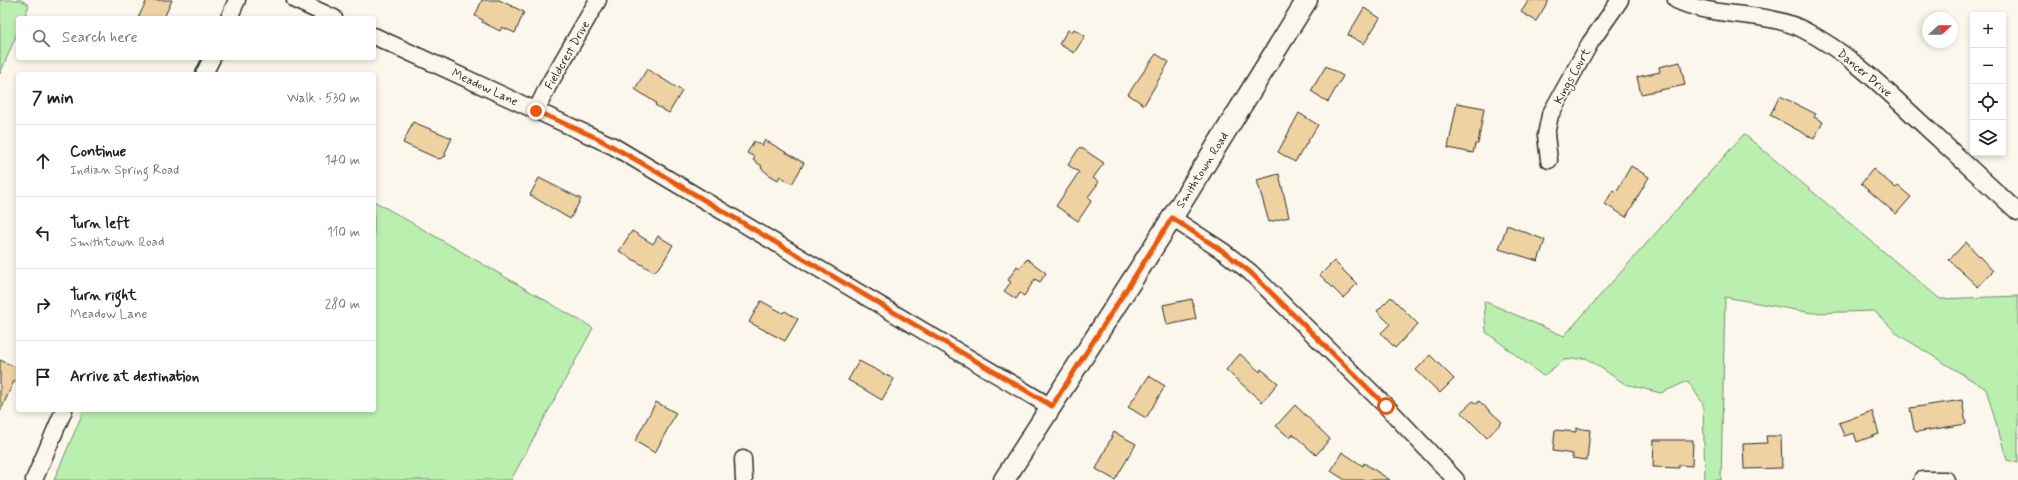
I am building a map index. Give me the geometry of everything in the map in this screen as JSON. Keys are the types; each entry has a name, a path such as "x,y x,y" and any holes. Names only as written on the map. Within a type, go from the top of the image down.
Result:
{"street":[{"path":"230,16 237,0"},
{"path":"295,0 330,16"},
{"name":"Fieldcrest Drive","path":"536,111 548,86 598,0"},
{"name":"Smithtown Road","path":"1004,480 1172,218 1307,0"},
{"name":"Kings Court","path":"1548,160 1546,135 1550,115 1590,43 1620,0"},
{"name":"Dancer Drive","path":"1676,0 1689,6 1708,11 1770,19 1800,28 1826,42 1858,65 2018,212"},
{"name":"Meadow Lane","path":"376,37 597,138 1052,406"},
{"path":"205,72 211,60"},
{"path":"1172,218 1224,252 1250,272 1386,406 1456,480"},
{"path":"34,480 63,412"},
{"path":"743,458 744,480"},
{"path":"1922,480 1946,480"}],"green space":[{"path":"0,0 21,0 29,5 25,16 16,16 16,36 0,74"},
{"path":"1744,134 1940,299 2018,296 2018,463 2007,460 1986,389 1899,335 1874,311 1812,313 1725,297 1721,480 1705,480 1703,404 1688,381 1661,393 1625,384 1586,358 1564,360 1543,376 1486,332 1484,301 1564,336"},
{"path":"376,202 593,328 511,480 54,480 83,412 376,412"}],"building":[{"path":"147,0 172,0 165,16 139,16"},
{"path":"482,0 499,0 524,12 515,33 502,27 500,31 482,22 483,20 475,16"},
{"path":"1529,0 1549,0 1536,21 1521,12"},
{"path":"1364,8 1380,18 1364,44 1348,35"},
{"path":"1074,29 1085,36 1074,53 1059,44 1068,30 1072,32"},
{"path":"1156,54 1169,62 1144,105 1128,94"},
{"path":"1680,62 1685,85 1641,94 1637,77 1660,72 1659,67"},
{"path":"1326,66 1343,76 1328,102 1311,91"},
{"path":"647,69 682,91 669,113 655,105 656,103 635,89"},
{"path":"1780,96 1816,114 1814,117 1823,122 1814,139 1770,115"},
{"path":"1457,103 1484,108 1478,144 1475,144 1473,153 1448,148"},
{"path":"1299,113 1318,125 1295,162 1278,152"},
{"path":"413,122 452,138 445,153 446,156 439,159 403,143"},
{"path":"765,140 804,163 792,184 780,176 778,180 768,174 761,168 762,166 753,160 755,157 747,153 754,141 762,146"},
{"path":"1080,147 1104,163 1093,178 1099,182 1088,197 1092,200 1078,221 1056,206 1079,172 1068,165"},
{"path":"1631,166 1649,177 1626,217 1605,204 1613,190 1616,192"},
{"path":"1873,169 1896,188 1898,186 1911,197 1896,214 1861,184"},
{"path":"1279,174 1289,217 1269,222 1257,180"},
{"path":"539,178 581,199 570,219 530,195"},
{"path":"1507,225 1545,240 1538,261 1499,249"},
{"path":"632,231 653,244 658,236 673,245 662,264 654,272 619,251"},
{"path":"1966,242 1993,271 1978,287 1949,260"},
{"path":"1027,259 1046,273 1040,282 1035,279 1024,296 1020,293 1016,299 1004,291 1011,282 1008,280 1017,266 1020,268"},
{"path":"1334,261 1357,284 1343,298 1320,275"},
{"path":"1391,297 1418,324 1395,348 1381,333 1390,324 1377,311"},
{"path":"1192,299 1196,319 1167,325 1163,305"},
{"path":"761,301 783,313 785,311 798,319 785,341 749,322"},
{"path":"1240,354 1260,372 1261,369 1278,383 1262,402 1226,370"},
{"path":"1430,355 1454,379 1440,393 1416,370"},
{"path":"0,360 16,367 16,382 14,381 0,412"},
{"path":"859,361 894,379 882,400 848,380"},
{"path":"1149,376 1165,386 1146,418 1128,407"},
{"path":"1962,400 1966,424 1916,432 1914,429 1910,408"},
{"path":"1473,401 1477,404 1479,401 1502,422 1487,438 1461,412"},
{"path":"656,402 676,413 655,453 635,441"},
{"path":"1295,405 1330,439 1316,455 1293,434 1290,438 1276,426"},
{"path":"1872,411 1879,434 1857,442 1854,433 1844,436 1839,423"},
{"path":"1576,428 1590,430 1587,460 1572,458 1573,454 1553,451 1555,430 1576,432"},
{"path":"1114,432 1136,444 1115,480 1096,469"},
{"path":"1766,436 1781,436 1782,468 1744,469 1743,444 1767,443"},
{"path":"1654,440 1693,440 1692,466 1679,465 1679,468 1653,467"},
{"path":"1342,452 1363,466 1364,463 1390,480 1345,480 1331,471"}],"route":[{"path":"536,111 613,146 1052,406 1172,218 1224,252 1250,272 1320,339 1386,406"}]}
